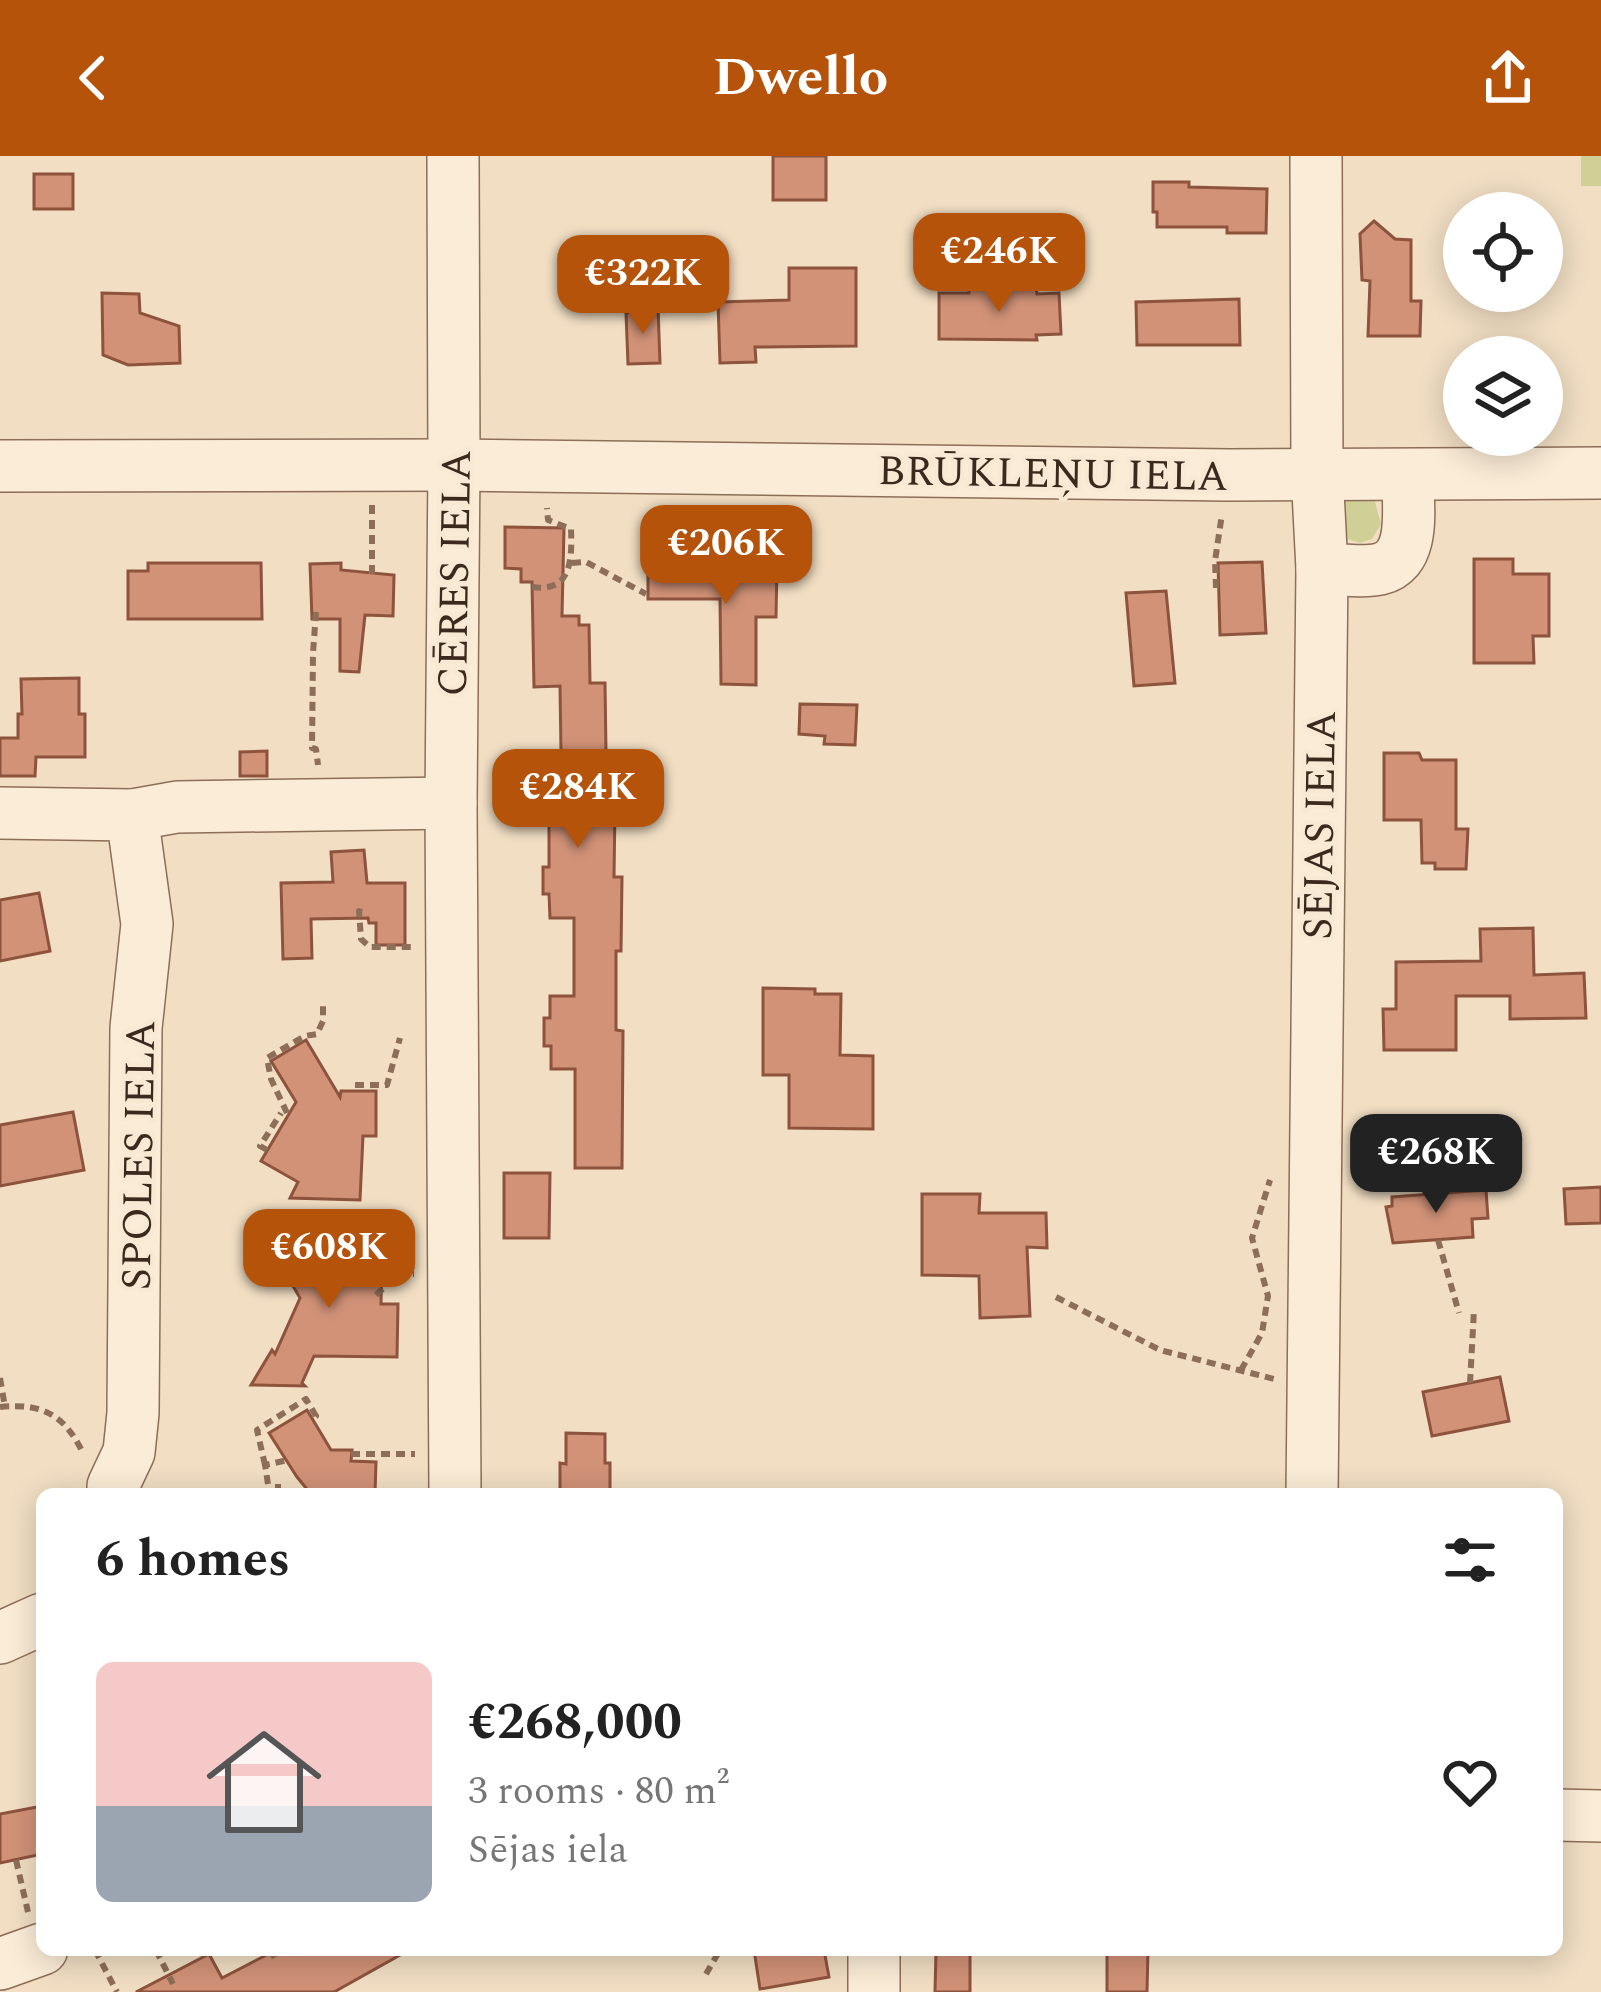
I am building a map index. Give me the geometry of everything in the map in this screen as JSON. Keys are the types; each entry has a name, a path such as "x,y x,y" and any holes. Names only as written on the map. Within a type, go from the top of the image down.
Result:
{"street":[{"name":"CĒRES IELA","path":"453,156 455,1473"},
{"name":"SĒJAS IELA","path":"1312,1488 1322,569 1316,156"},
{"name":"BRŪKLEŅU IELA","path":"0,466 454,465 1229,475 1601,472"},
{"path":"1322,569 1377,570 1399,558 1406,546 1408,475"},
{"path":"0,812 132,815 177,807 451,803"},
{"name":"SPOLES IELA","path":"115,1486 129,1452 133,1413 136,1028 148,924 132,815"},
{"path":"0,1638 36,1621"},
{"path":"1563,1815 1601,1816"},
{"path":"874,1956 874,1992"}],"path":[{"path":"372,574 374,466"},
{"path":"532,587 545,589 561,581 572,563 571,530 548,520 543,466"},
{"path":"1216,588 1215,561 1229,475"},
{"path":"572,563 586,562 646,594"},
{"path":"316,612 312,748 316,749 320,805"},
{"path":"362,912 361,939 370,947 452,944"},
{"path":"267,1150 260,1146 284,1113 267,1058 317,1034 323,1002"},
{"path":"356,1085 387,1084 400,1038"},
{"path":"1241,1370 1262,1333 1268,1296 1252,1238 1270,1178"},
{"path":"1438,1240 1459,1313"},
{"path":"1056,1297 1160,1350 1290,1383 1313,1384"},
{"path":"1470,1383 1474,1310"},
{"path":"0,1378 3,1407 25,1404 55,1416 69,1426 86,1459 115,1486"},
{"path":"275,1488 257,1430 306,1399 316,1416 312,1419"},
{"path":"352,1454 455,1473"},
{"path":"265,1465 288,1460"},
{"path":"16,1860 27,1954"},
{"path":"98,1956 117,1992"},
{"path":"159,1956 173,1984"},
{"path":"274,1956 276,1960"},
{"path":"706,1973 716,1956"}],"green space":[{"path":"1581,156 1601,156 1601,186 1581,186"},
{"path":"1366,493 1375,502 1381,524 1372,539 1360,543 1345,538 1339,514 1346,494"}],"building":[{"path":"773,156 826,156 826,200 773,200"},
{"path":"34,174 73,174 73,209 34,209"},
{"path":"1153,182 1267,189 1266,233 1227,233 1227,227 1157,227"},
{"path":"1374,221 1395,239 1411,240 1411,301 1421,301 1420,336 1368,336 1370,281 1362,280 1360,234"},
{"path":"789,268 856,268 856,346 755,347 756,362 720,363 718,302 789,300"},
{"path":"1036,288 1037,294 1059,293 1061,334 1036,335 1037,340 939,339 939,293"},
{"path":"102,293 139,294 140,313 179,326 180,363 128,365 103,355"},
{"path":"1239,299 1240,345 1137,345 1136,302"},
{"path":"658,308 660,363 628,364 626,313"},
{"path":"505,527 564,528 562,616 579,616 579,625 589,625 590,683 605,683 606,752 626,752 626,788 618,789 619,808 615,808 614,877 622,877 616,1030 623,1031 622,1168 575,1168 575,1069 551,1069 551,1046 544,1046 550,996 574,996 574,918 550,918 549,894 543,894 543,867 549,867 549,809 525,810 525,771 535,771 534,752 561,752 560,686 534,687 532,582 521,582 521,569 505,568"},
{"path":"1474,559 1513,559 1513,574 1549,574 1549,636 1533,636 1534,663 1474,663"},
{"path":"1262,562 1266,633 1220,635 1218,563"},
{"path":"148,563 261,563 262,619 128,619 128,571 148,571"},
{"path":"341,563 341,570 394,575 393,616 365,615 359,672 340,671 340,619 312,619 310,564"},
{"path":"777,565 776,617 756,617 756,685 721,684 720,599 648,599 648,567"},
{"path":"1166,591 1175,683 1134,686 1126,593"},
{"path":"79,678 85,757 36,757 35,776 0,776 0,738 18,738 21,679"},
{"path":"800,704 857,705 855,745 824,744 825,736 799,734"},
{"path":"267,751 267,776 240,776 240,752"},
{"path":"1384,753 1456,760 1456,829 1468,829 1466,869 1435,869 1435,863 1422,863 1421,820 1384,820"},
{"path":"364,850 367,883 405,883 405,945 376,945 376,923 369,923 368,918 311,919 312,958 283,959 281,883 333,882 331,852"},
{"path":"39,893 50,951 0,961 0,900"},
{"path":"1533,928 1534,975 1584,973 1586,1018 1510,1019 1510,996 1456,996 1456,1050 1384,1050 1383,1009 1396,1009 1396,962 1481,961 1480,929"},
{"path":"763,988 841,994 840,1055 873,1056 873,1129 789,1128 789,1075 763,1075"},
{"path":"306,1040 340,1097 341,1091 376,1091 376,1136 363,1136 360,1200 290,1198 298,1182 261,1161 296,1102 271,1061"},
{"path":"73,1112 84,1170 0,1186 0,1125"},
{"path":"504,1173 550,1173 549,1238 504,1238"},
{"path":"1601,1187 1601,1223 1566,1224 1564,1189"},
{"path":"1486,1190 1488,1218 1472,1219 1473,1237 1393,1243 1386,1207 1392,1206 1392,1197"},
{"path":"922,1194 980,1194 979,1213 1046,1213 1047,1248 1027,1247 1030,1316 980,1318 979,1276 922,1275"},
{"path":"308,1225 326,1258 382,1259 381,1304 398,1304 397,1357 314,1356 302,1383 305,1386 251,1385 272,1350 275,1354 300,1298 270,1247"},
{"path":"1500,1377 1509,1421 1432,1436 1423,1392"},
{"path":"307,1410 331,1450 352,1450 351,1461 376,1462 375,1488 306,1488 269,1433"},
{"path":"566,1433 605,1434 610,1488 560,1488 560,1463 566,1464"},
{"path":"36,1807 36,1855 0,1863 0,1814"},
{"path":"205,1956 210,1956 222,1978 264,1956 398,1956 334,1992 136,1992"},
{"path":"755,1956 825,1956 829,1977 760,1989"},
{"path":"936,1956 970,1956 970,1992 935,1992"},
{"path":"1107,1956 1148,1956 1147,1992 1107,1992"}]}
